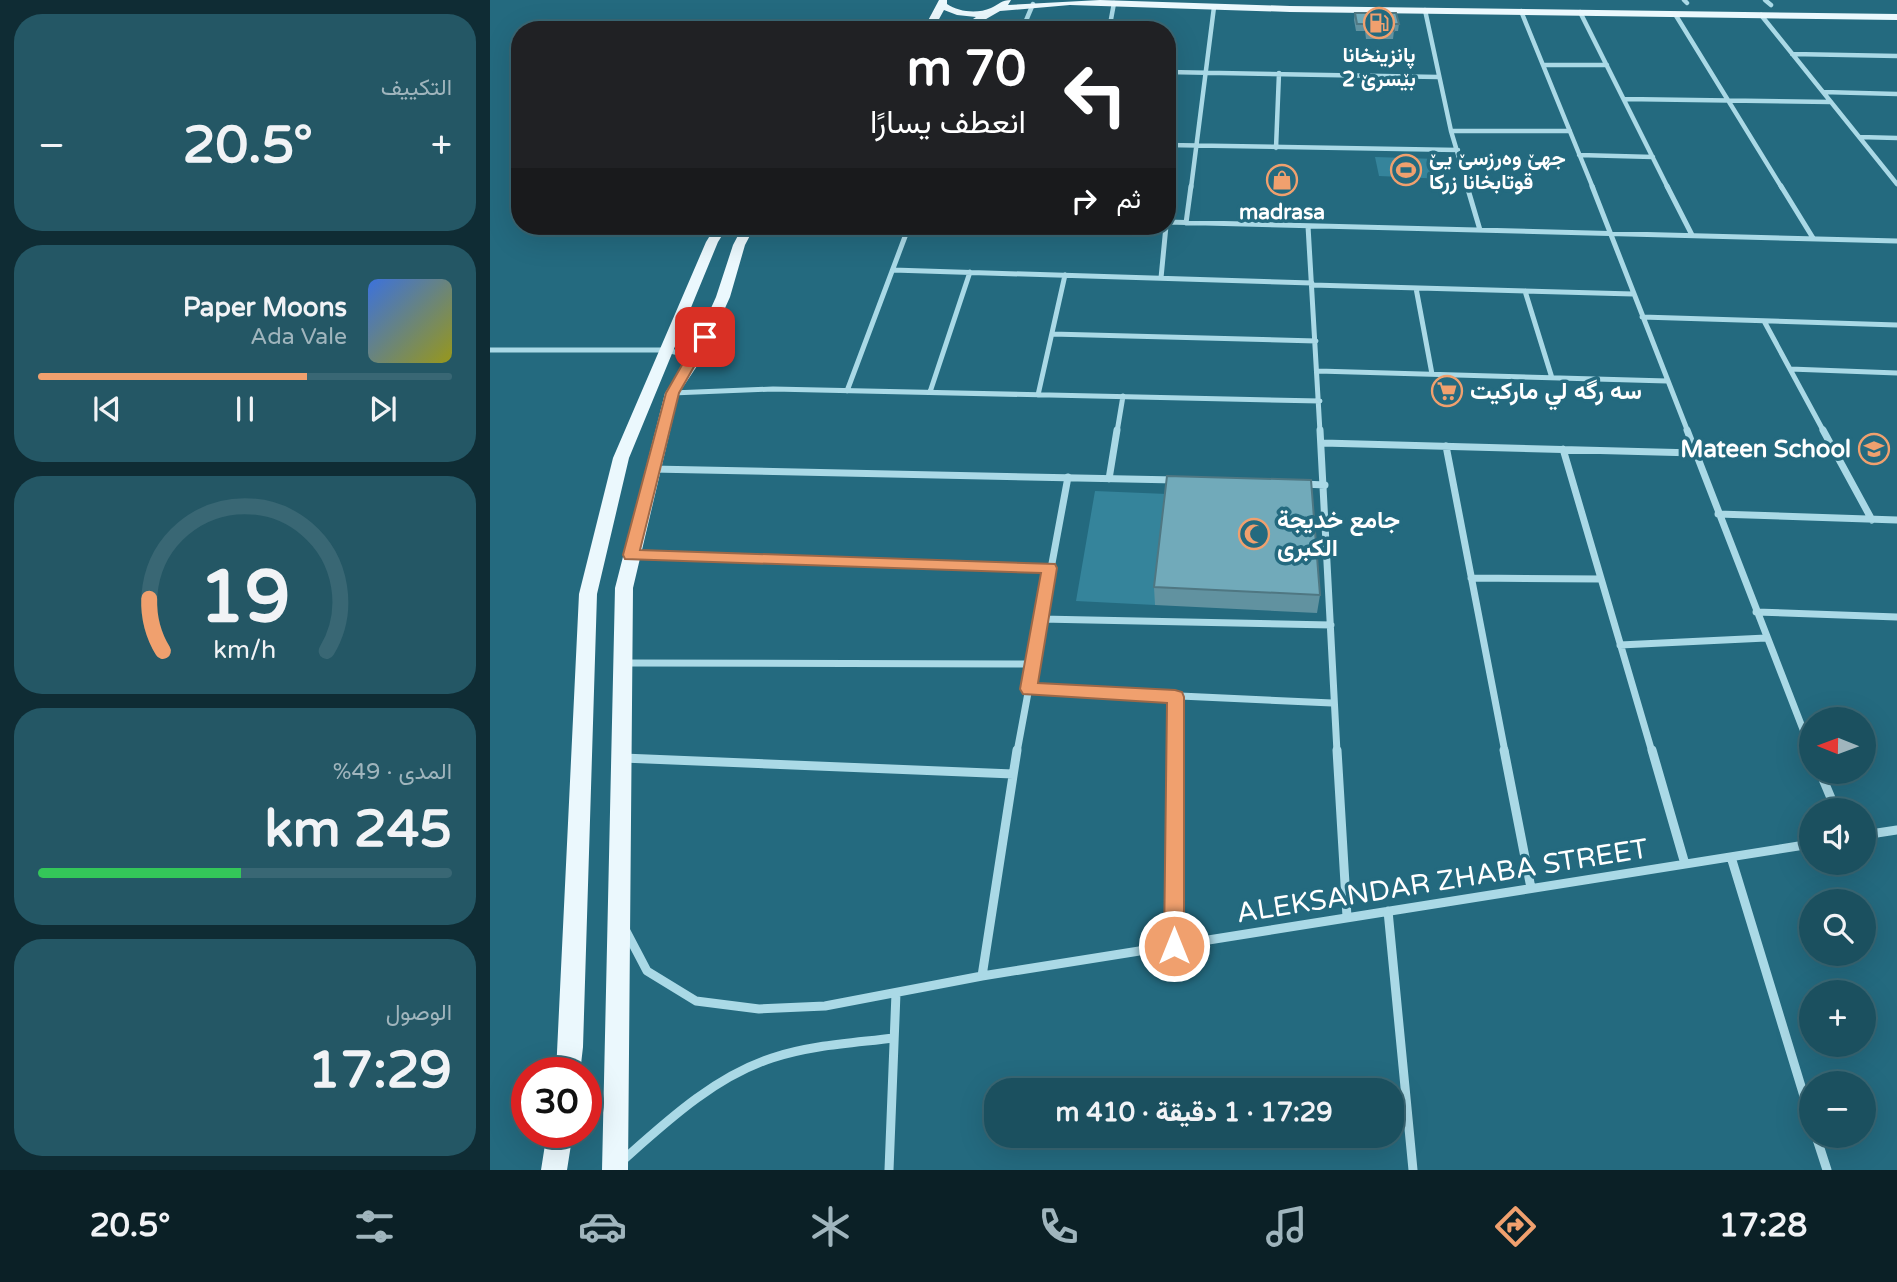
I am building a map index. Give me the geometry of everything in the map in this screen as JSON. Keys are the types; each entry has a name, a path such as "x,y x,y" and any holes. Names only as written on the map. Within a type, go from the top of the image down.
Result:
{"main road":[{"path":"933,21 943,2 948,10 967,13 1001,6 1114,3 1214,7 1290,4 1425,10 1897,17"},
{"path":"1633,2 1768,3 1897,9"},
{"path":"975,21 1001,6"},
{"path":"570,1057 588,594 621,458 716,235"},
{"path":"615,1168 624,588 673,393 695,357 723,297 745,235"},
{"path":"554,1170 557,1148"}],"street":[{"path":"1111,21 1114,3"},
{"path":"1026,21 1033,4"},
{"path":"1186,223 1214,7"},
{"path":"1425,10 1451,131 1480,230"},
{"path":"1521,11 1611,233 1799,720"},
{"path":"1580,12 1692,235"},
{"path":"1675,14 1813,238"},
{"path":"1761,15 1897,184"},
{"path":"1792,54 1897,56"},
{"path":"1543,65 1607,65"},
{"path":"1176,72 1438,77"},
{"path":"1276,148 1279,73"},
{"path":"1823,92 1897,94"},
{"path":"1624,99 1831,102"},
{"path":"1451,131 1570,131"},
{"path":"1859,137 1897,138"},
{"path":"1176,145 1458,150"},
{"path":"1579,155 1653,157"},
{"path":"1176,224 1897,241"},
{"path":"1308,226 1323,443 1332,703 1347,917"},
{"path":"847,391 906,235"},
{"path":"1161,278 1166,235"},
{"path":"893,270 1416,289 1633,293"},
{"path":"930,392 970,272"},
{"path":"1038,395 1065,275"},
{"path":"1416,289 1432,374"},
{"path":"1525,290 1552,377"},
{"path":"1642,317 1897,326"},
{"path":"1765,321 1872,520"},
{"path":"1052,334 1316,341"},
{"path":"490,350 666,349 695,357"},
{"path":"1790,369 1897,373"},
{"path":"1318,371 1667,381"},
{"path":"673,393 773,389 1320,401"},
{"path":"1110,479 1123,397"},
{"path":"1323,443 1695,453"},
{"path":"1446,446 1531,888"},
{"path":"1563,449 1685,864"},
{"path":"652,469 1190,481"},
{"path":"982,976 1013,774 1068,477"},
{"path":"1298,484 1325,485"},
{"path":"1718,514 1897,520"},
{"path":"631,555 1050,568"},
{"path":"1471,578 1601,579"},
{"path":"1756,612 1897,617"},
{"path":"1041,619 1331,625"},
{"path":"1620,645 1766,638"},
{"path":"623,663 1033,664"},
{"path":"1029,689 1332,703"},
{"path":"1174,946 1175,697"},
{"path":"622,758 1013,774"},
{"path":"1876,833 1897,830"},
{"name":"ALEKSANDAR ZHABA STREET","path":"620,918 647,971 696,1001 772,1008 825,1006 982,976 1799,846"},
{"path":"1731,856 1799,1080"},
{"path":"1388,911 1413,1170"},
{"path":"888,1170 896,993"},
{"path":"615,1168 691,1100 742,1071 795,1051 894,1038"},
{"path":"1820,1148 1827,1170"}],"shaded area":[{"path":"1375,157 1438,159 1445,179 1379,176"},
{"path":"1095,491 1167,494 1155,605 1076,601"}],"building":[{"path":"1355,13 1396,13 1399,24 1386,24 1387,27 1393,27 1394,31 1366,31 1365,26 1373,26 1372,24 1357,24"},
{"path":"1167,476 1311,480 1320,595 1154,587"}],"place":[{"name":"پانزینخانا بێسرێ 2","path":"1379,23"},
{"name":"جھێ وەرزسێ یێ قوتابخانا زرکا","path":"1406,170"},
{"name":"madrasa","path":"1282,180"},
{"name":"سه رگه لي ماركيت","path":"1447,391"},
{"name":"Mateen School","path":"1874,449"},
{"name":"جامع خدیجة الکبری","path":"1254,534"}],"route":[{"path":"705,337 673,393 631,555 1050,568 1029,689 1175,697 1174,946"}]}
